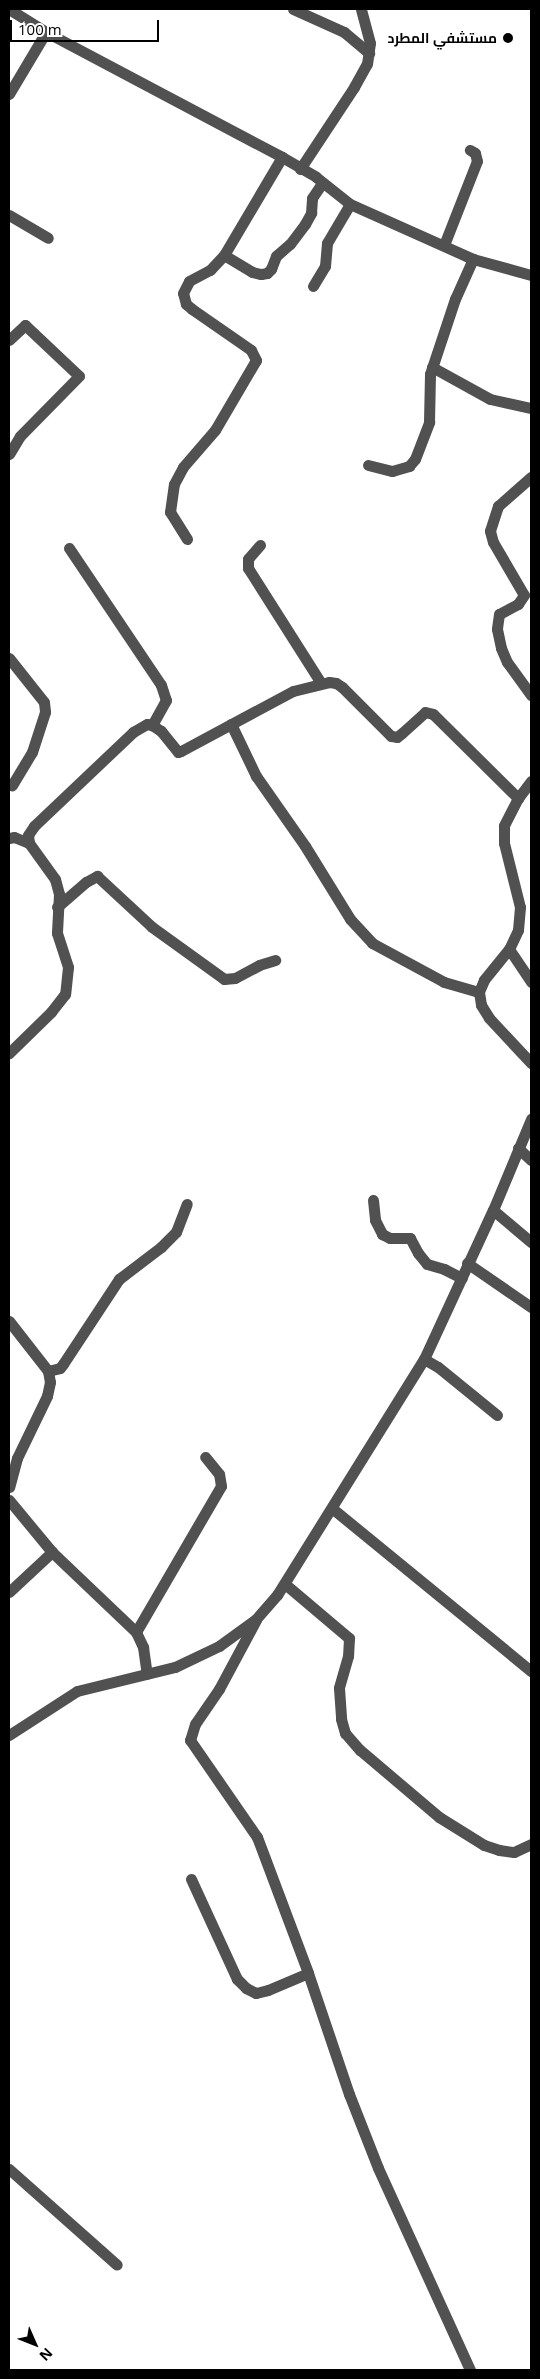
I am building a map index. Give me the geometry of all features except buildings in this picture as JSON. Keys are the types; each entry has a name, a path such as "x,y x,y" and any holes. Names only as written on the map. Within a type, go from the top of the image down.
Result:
{"street":[{"path":"9,9 46,32 282,157 316,177 350,204 473,259 531,275"},
{"path":"293,9 344,32 369,53"},
{"path":"300,169 354,87 366,64 369,53 369,32 361,9"},
{"path":"9,94 46,32"},
{"path":"444,246 477,161 475,153 470,150"},
{"path":"187,539 170,512 174,484 183,467 215,430 256,360 251,350 192,309 183,298 185,286 189,281 210,270 224,255 282,157"},
{"path":"224,255 252,272 267,273 271,269 276,256 290,244 305,224 311,213 312,198 322,183"},
{"path":"313,286 325,266 327,243 350,204"},
{"path":"9,215 48,238"},
{"path":"368,466 392,471 409,466 415,460 430,422 428,393 432,367 456,299 473,259"},
{"path":"9,340 25,325 79,376 20,436 9,454"},
{"path":"432,367 490,399 531,408"},
{"path":"531,477 498,506 490,531 493,542 524,595 523,600 499,614 497,629 501,648 507,662 531,695"},
{"path":"260,545 248,559 248,568 321,683"},
{"path":"69,548 161,685 166,700 152,725"},
{"path":"9,658 44,702 45,712 32,752 12,785"},
{"path":"29,843 29,833 41,820 133,732 147,724 160,731 178,752 293,691 321,683 336,683 391,736 397,737 402,734 425,712 433,714 518,798"},
{"path":"231,724 256,776 305,846 350,919 372,943 444,982 479,992"},
{"path":"531,781 508,815 503,834 520,907 518,930 509,948 484,980 479,992 481,1005 489,1018 531,1063"},
{"path":"9,838 14,837 29,843 55,879 59,894 56,924 59,944 68,968 64,994 51,1012 9,1053"},
{"path":"57,907 86,882 96,876 152,927 224,979 235,978 259,965 275,960"},
{"path":"520,907 531,918"},
{"path":"509,948 531,982"},
{"path":"470,2370 378,2168 349,2094 308,1973 252,1827 190,1740 195,1724 219,1689 256,1619 284,1584 424,1359 493,1210 531,1119"},
{"path":"518,1148 531,1160"},
{"path":"372,1200 375,1220 382,1234 390,1238 410,1238 418,1253 427,1264 444,1269 462,1278"},
{"path":"48,1371 60,1368 119,1279 161,1247 176,1232 187,1204"},
{"path":"493,1210 531,1242"},
{"path":"467,1264 531,1308"},
{"path":"9,1321 48,1371 50,1382 47,1396 17,1458 9,1487"},
{"path":"424,1359 438,1367 497,1415"},
{"path":"136,1632 221,1486 219,1474 205,1457"},
{"path":"9,1500 52,1552 136,1632 143,1647 147,1674"},
{"path":"333,1508 531,1671"},
{"path":"9,1592 52,1552"},
{"path":"284,1584 349,1638 348,1656 339,1688 341,1719 345,1733 360,1750 439,1817 484,1845 514,1852 531,1844"},
{"path":"9,1735 77,1690 175,1667 219,1646 256,1619"},
{"path":"191,1879 237,1979 246,1988 256,1992 262,1991 308,1973"},
{"path":"9,2169 117,2265"}],"place":[{"name":"مستشفي المطرد","path":"508,38"}]}
